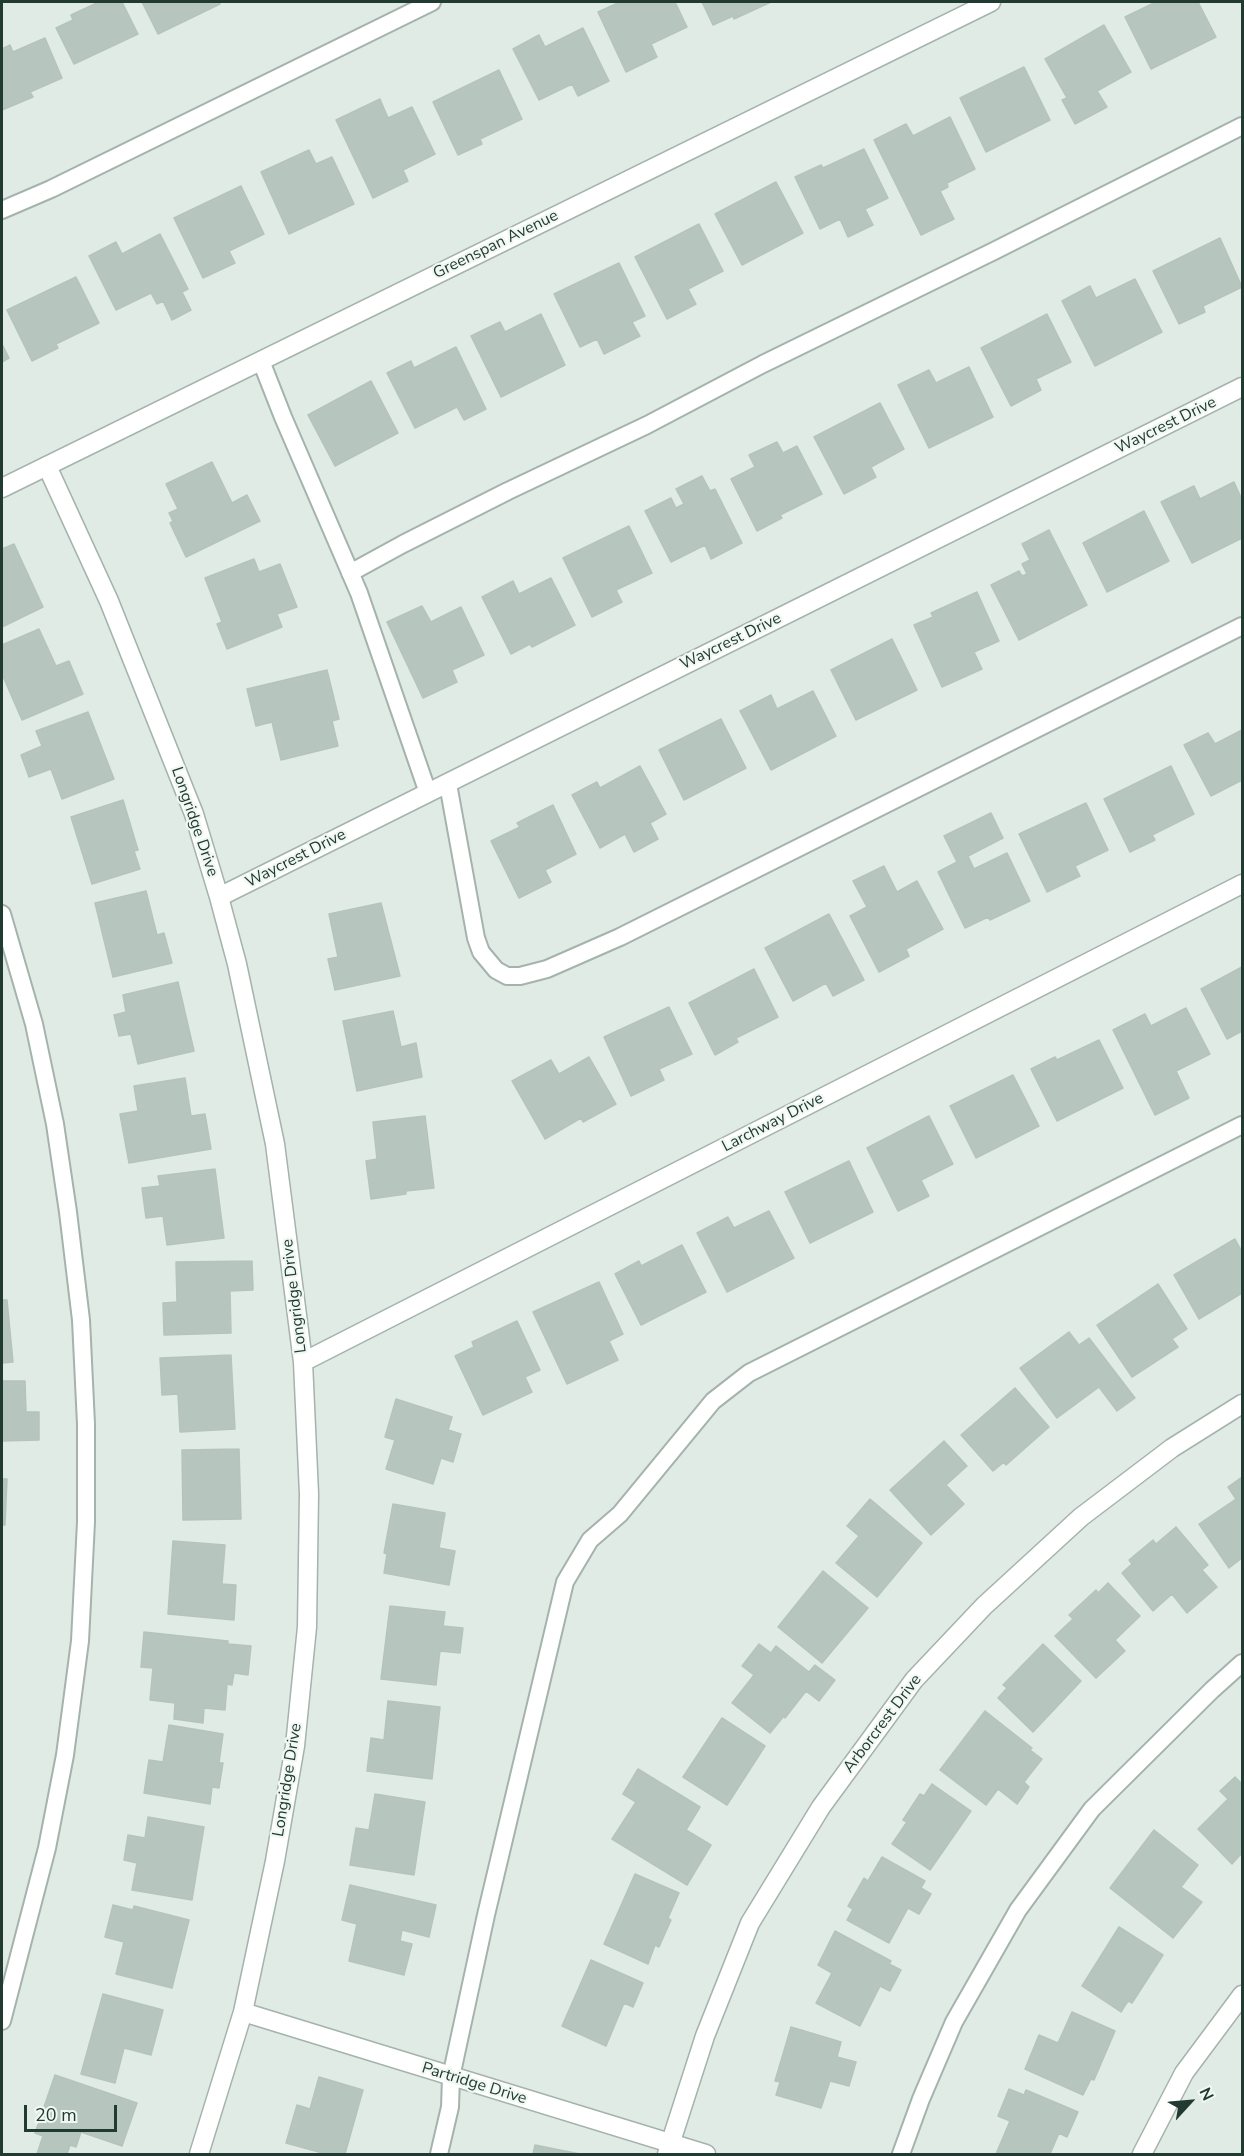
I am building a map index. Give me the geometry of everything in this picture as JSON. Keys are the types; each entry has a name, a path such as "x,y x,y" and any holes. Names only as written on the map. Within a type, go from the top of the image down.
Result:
{"street":[{"name":"Greenspan Avenue","path":"2,488 991,2"},
{"name":"Waycrest Drive","path":"219,897 1242,387"},
{"name":"Longridge Drive","path":"47,466 114,611 194,814 219,897 237,964 274,1144 303,1362 309,1494 307,1627 295,1746 275,1861 243,2012 199,2154"},
{"name":"Larchway Drive","path":"303,1362 1242,884"},
{"name":"Arborcrest Drive","path":"669,2150 705,2036 750,1923 821,1807 914,1680 984,1606 1081,1517 1172,1448 1242,1404"},
{"path":"1142,2154 1184,2073 1242,1995"},
{"name":"Partridge Drive","path":"243,2012 451,2077 669,2150 706,2154"}],"lane":[{"path":"2,210 51,189 432,2"},
{"path":"350,573 466,512 647,425 763,364 1242,126"},
{"path":"261,361 350,573 429,793"},
{"path":"448,784 476,938 481,952 495,970 507,976 520,976 547,969 620,937 1242,626"},
{"path":"2,914 34,1024 55,1124 67,1201 81,1320 86,1468 86,1522 80,1641 65,1755 47,1848 2,2021"},
{"path":"440,2154 450,2107 451,2077 486,1915 565,1582 590,1540 620,1514 712,1401 749,1373 1242,1125"},
{"path":"901,2154 921,2099 954,2022 1018,1910 1092,1809 1242,1663"}],"building":[{"path":"99,2 122,2 138,34 74,64 56,28 73,20 71,15"},
{"path":"142,2 219,2 220,4 158,34"},
{"path":"620,2 675,2 687,27 651,44 657,57 626,72 598,12"},
{"path":"702,2 771,2 734,19 733,16 713,25"},
{"path":"1156,2 1198,2 1216,37 1151,69 1125,17"},
{"path":"1104,25 1131,72 1097,91 1107,107 1075,124 1062,100 1067,98 1045,59"},
{"path":"583,28 609,81 578,96 572,84 539,100 513,49 539,35 545,47"},
{"path":"45,38 62,78 30,92 33,97 2,110 2,49 10,45 13,52"},
{"path":"1024,67 1050,120 986,152 960,98"},
{"path":"499,70 522,119 480,139 482,144 458,155 433,102"},
{"path":"380,99 388,118 412,107 435,154 403,170 408,181 373,198 336,120"},
{"path":"950,117 975,169 947,183 948,187 940,191 954,219 921,235 874,140 906,124 913,136"},
{"path":"864,149 888,198 865,209 873,225 848,237 840,219 820,229 795,177 821,165 823,168"},
{"path":"309,150 316,164 332,157 354,204 289,234 261,172"},
{"path":"776,182 803,233 742,265 715,214"},
{"path":"241,186 264,234 229,251 235,263 203,278 174,218"},
{"path":"699,224 723,271 688,289 696,304 667,319 635,257"},
{"path":"160,234 188,289 182,292 191,310 172,320 163,301 157,304 151,293 116,310 89,256 116,242 122,254"},
{"path":"1220,238 1242,287 1203,306 1205,312 1179,324 1153,271"},
{"path":"619,263 645,316 632,322 640,336 604,354 597,339 580,347 554,294"},
{"path":"76,277 99,323 56,344 58,348 32,361 7,310"},
{"path":"1135,279 1162,332 1095,366 1062,301 1090,286 1096,298"},
{"path":"541,314 565,365 501,397 471,336 500,322 505,332"},
{"path":"1047,314 1071,362 1036,379 1041,390 1011,406 981,348"},
{"path":"2,344 9,358 2,362"},
{"path":"456,347 486,409 464,420 457,407 415,428 387,373 411,361 414,368"},
{"path":"969,367 993,417 929,448 898,385 929,370 936,383"},
{"path":"371,381 398,433 335,466 308,415"},
{"path":"880,403 904,449 871,467 876,477 844,494 814,437"},
{"path":"777,442 783,453 797,446 822,494 780,515 782,518 757,531 731,479 755,467 749,455"},
{"path":"212,462 232,503 247,495 260,521 186,557 170,523 173,521 169,513 178,509 166,484"},
{"path":"702,476 710,491 715,489 742,543 711,559 705,545 671,562 645,511 671,498 676,508 684,504 676,489"},
{"path":"1234,482 1242,500 1242,538 1192,563 1161,502 1194,486 1200,499"},
{"path":"1144,511 1169,561 1107,592 1083,543"},
{"path":"629,526 652,573 616,590 622,602 592,617 563,558"},
{"path":"1049,530 1087,605 1019,640 991,585 1019,571 1022,576 1027,574 1022,564 1030,560 1022,544"},
{"path":"14,544 43,607 2,627 2,549"},
{"path":"254,559 259,572 280,564 297,607 277,614 282,627 227,649 217,624 222,622 205,578"},
{"path":"551,578 575,625 532,647 530,644 511,654 482,597 513,581 519,594"},
{"path":"977,592 999,641 974,652 982,669 942,687 914,625 933,617 931,613"},
{"path":"422,606 431,622 461,607 484,655 452,670 457,682 423,698 387,622"},
{"path":"39,629 56,666 69,661 83,694 22,720 2,674 2,645"},
{"path":"892,639 917,690 856,720 831,670"},
{"path":"327,670 339,719 332,721 338,746 281,760 272,722 256,726 247,689"},
{"path":"813,691 836,736 771,770 740,711 771,695 777,709"},
{"path":"88,712 114,779 62,799 51,769 29,777 21,755 42,746 36,731"},
{"path":"721,719 746,768 684,800 659,750"},
{"path":"1242,730 1242,780 1211,796 1184,745 1208,733 1215,744"},
{"path":"640,766 666,814 650,823 658,839 634,852 625,834 600,848 572,795 597,782 600,788"},
{"path":"1171,766 1194,814 1152,835 1155,840 1130,852 1104,799"},
{"path":"123,800 138,850 134,851 140,869 92,884 71,817"},
{"path":"1086,803 1108,850 1075,866 1080,876 1047,892 1019,834"},
{"path":"553,805 576,854 545,870 551,882 519,898 491,841 520,827 517,823"},
{"path":"991,813 1003,838 968,856 974,869 1007,853 1030,901 990,920 988,917 965,928 938,872 957,862 944,836"},
{"path":"884,866 897,892 917,881 943,929 906,949 909,956 879,972 850,916 867,907 853,881"},
{"path":"146,891 157,935 164,933 172,963 113,977 95,903"},
{"path":"381,903 400,976 335,990 328,959 338,957 329,914"},
{"path":"829,914 864,980 833,996 826,983 793,1001 765,948"},
{"path":"1242,967 1242,1031 1227,1039 1201,989"},
{"path":"754,969 778,1017 736,1038 738,1042 715,1055 689,1003"},
{"path":"178,982 194,1051 138,1064 131,1034 119,1036 114,1015 126,1012 123,995"},
{"path":"669,1007 692,1054 659,1069 664,1080 631,1096 604,1037"},
{"path":"1186,1008 1210,1054 1176,1071 1189,1098 1155,1115 1113,1030 1145,1014 1151,1026"},
{"path":"393,1011 401,1047 416,1043 422,1077 357,1091 343,1021"},
{"path":"1099,1040 1123,1088 1057,1121 1031,1069 1055,1057 1057,1060"},
{"path":"589,1057 616,1104 583,1122 581,1118 545,1139 512,1081 551,1060 559,1074"},
{"path":"1013,1075 1039,1126 976,1158 950,1106"},
{"path":"185,1078 191,1116 205,1114 211,1149 129,1163 120,1114 138,1111 134,1086"},
{"path":"425,1116 434,1188 406,1191 406,1194 371,1199 366,1161 377,1159 373,1122"},
{"path":"929,1116 953,1164 921,1180 929,1196 898,1211 867,1148"},
{"path":"849,1161 873,1212 810,1243 785,1192"},
{"path":"215,1169 224,1238 167,1245 163,1216 146,1218 142,1188 160,1186 158,1176"},
{"path":"769,1211 794,1258 727,1292 697,1233 728,1217 734,1228"},
{"path":"1235,1239 1242,1252 1242,1293 1199,1319 1174,1275"},
{"path":"682,1245 706,1292 641,1325 615,1274 639,1261 641,1266"},
{"path":"252,1261 253,1290 230,1291 231,1333 164,1335 163,1303 177,1302 176,1262"},
{"path":"599,1282 623,1334 609,1341 618,1360 567,1384 533,1312"},
{"path":"1158,1284 1187,1329 1172,1339 1178,1347 1132,1377 1097,1325"},
{"path":"2,1300 7,1300 13,1362 2,1363"},
{"path":"517,1321 540,1370 525,1377 532,1392 483,1415 455,1356 474,1347 472,1342"},
{"path":"1069,1332 1079,1345 1089,1338 1135,1398 1117,1411 1099,1387 1057,1418 1020,1368"},
{"path":"231,1355 235,1429 180,1432 178,1394 162,1395 160,1358"},
{"path":"2,1381 25,1381 26,1412 39,1412 39,1440 2,1441"},
{"path":"1015,1388 1049,1427 1006,1465 1004,1462 993,1471 961,1435"},
{"path":"396,1399 452,1417 448,1430 461,1434 453,1462 441,1458 433,1484 386,1469 395,1440 385,1437"},
{"path":"944,1441 967,1466 946,1485 964,1504 931,1535 890,1490"},
{"path":"239,1449 241,1519 183,1520 182,1450"},
{"path":"1242,1477 1242,1558 1229,1568 1199,1524 1236,1499 1228,1487"},
{"path":"2,1479 7,1479 5,1525 2,1525"},
{"path":"870,1499 922,1543 877,1597 836,1563 859,1536 847,1526"},
{"path":"393,1504 445,1513 439,1548 455,1551 449,1585 384,1573 387,1554 384,1553"},
{"path":"1176,1527 1208,1565 1202,1570 1217,1587 1187,1613 1172,1594 1153,1611 1122,1573 1132,1564 1129,1560 1153,1540 1156,1544"},
{"path":"173,1541 225,1545 222,1584 236,1585 234,1620 168,1614"},
{"path":"823,1571 868,1608 822,1663 778,1627"},
{"path":"1108,1583 1140,1616 1115,1640 1125,1651 1096,1678 1055,1636 1073,1619 1069,1615 1096,1590 1098,1593"},
{"path":"390,1606 445,1612 443,1626 463,1628 460,1653 440,1651 436,1685 381,1679"},
{"path":"144,1632 228,1641 228,1644 251,1646 248,1675 234,1673 232,1685 227,1684 225,1710 204,1708 203,1723 174,1719 175,1703 150,1700 153,1668 141,1667"},
{"path":"759,1644 771,1653 776,1646 809,1672 815,1665 835,1680 819,1701 806,1691 770,1733 732,1703 754,1675 742,1666"},
{"path":"1043,1644 1081,1681 1033,1732 998,1698 1007,1688 1003,1685"},
{"path":"388,1701 440,1707 432,1779 367,1771 371,1738 384,1740"},
{"path":"985,1711 1032,1748 1030,1750 1042,1759 1024,1782 1029,1787 1017,1804 998,1789 986,1805 940,1770"},
{"path":"722,1718 765,1746 727,1805 683,1777"},
{"path":"169,1725 223,1734 219,1763 223,1763 219,1788 212,1787 210,1804 144,1793 149,1760 163,1762"},
{"path":"638,1769 700,1807 686,1830 711,1845 687,1885 612,1839 636,1802 623,1794"},
{"path":"1235,1777 1242,1784 1242,1855 1232,1864 1198,1829 1228,1799 1220,1791"},
{"path":"932,1784 971,1811 930,1870 892,1844 907,1822 903,1820 920,1794 924,1796"},
{"path":"375,1794 425,1802 414,1875 350,1865 356,1828 369,1830"},
{"path":"148,1817 204,1827 192,1900 132,1890 137,1863 124,1860 128,1835 145,1838"},
{"path":"1154,1830 1198,1865 1181,1887 1202,1902 1173,1938 1110,1888"},
{"path":"882,1857 925,1881 921,1888 931,1894 919,1914 908,1908 889,1943 847,1920 853,1909 848,1906 864,1878 868,1881"},
{"path":"635,1874 679,1893 668,1918 671,1920 659,1947 655,1945 648,1964 604,1944"},
{"path":"350,1885 436,1905 429,1937 402,1930 400,1941 412,1944 404,1975 349,1961 357,1924 342,1920"},
{"path":"113,1905 133,1910 134,1906 189,1920 172,1988 116,1974 124,1942 105,1937"},
{"path":"1119,1927 1163,1955 1132,2003 1128,2001 1121,2012 1082,1986"},
{"path":"835,1931 891,1961 889,1964 901,1970 890,1991 880,1986 860,2026 816,2003 832,1973 818,1965"},
{"path":"591,1960 643,1983 633,2007 624,2003 606,2046 562,2026"},
{"path":"103,1994 163,2010 151,2055 124,2048 115,2083 81,2074"},
{"path":"1072,2012 1115,2031 1094,2080 1091,2079 1083,2095 1025,2069 1039,2035 1058,2043"},
{"path":"791,2027 841,2042 837,2057 856,2062 849,2086 830,2081 821,2108 776,2095 780,2082 775,2081"},
{"path":"55,2075 137,2103 122,2146 81,2132 76,2147 70,2145 67,2154 37,2154 43,2136 35,2133"},
{"path":"319,2077 363,2090 345,2154 326,2154 286,2143 297,2105 310,2109"},
{"path":"1009,2089 1024,2095 1026,2090 1078,2112 1067,2137 1059,2133 1050,2154 996,2154 1010,2121 998,2116"},
{"path":"535,2145 580,2154 533,2154"}]}
